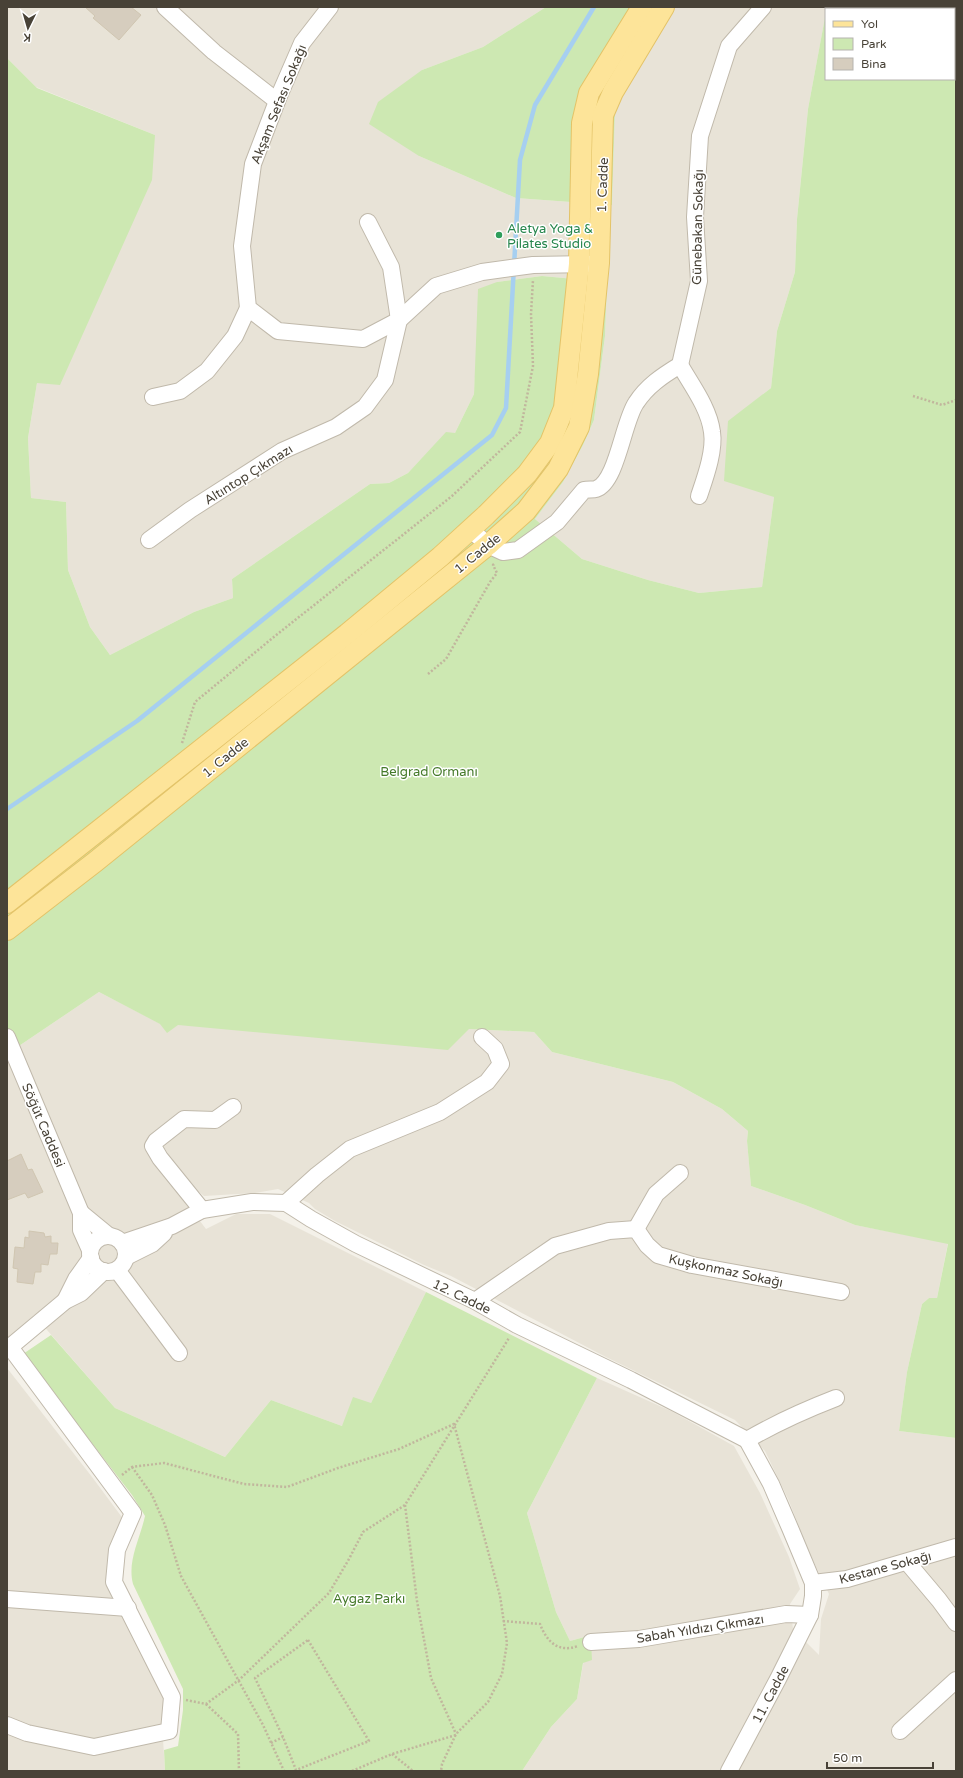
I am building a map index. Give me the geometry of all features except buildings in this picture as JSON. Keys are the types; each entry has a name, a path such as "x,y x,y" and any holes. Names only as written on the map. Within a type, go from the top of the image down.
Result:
{"main road":[{"name":"1. Cadde","path":"7,903 347,634 440,557 527,474 550,443 564,408 579,264 582,123 590,93 642,7"},
{"name":"1. Cadde","path":"7,930 496,549 558,469 578,427 588,374 600,263 604,115 613,92 664,7"}],"street":[{"path":"165,7 214,52 277,101"},
{"name":"Akşam Sefası Sokağı","path":"248,308 242,246 253,164 277,101 302,43 330,7"},
{"name":"Günebakan Sokağı","path":"680,366 698,281 695,217 700,136 729,46 763,7"},
{"name":"Altıntop Çıkmazı","path":"149,540 190,510 282,451 336,427 366,407 385,380 399,320 391,267 368,222"},
{"path":"153,397 180,391 207,371 235,336 248,308 278,331 364,340 399,320 436,286 482,272 528,266 600,263"},
{"path":"470,530 496,549 518,550 557,522 584,490 597,489 607,480 613,468 635,404 652,383 680,366 703,403 712,433 710,466 699,496"},
{"path":"81,1213 81,1230 95,1267 116,1255 152,1244 172,1226 202,1210 252,1202 286,1203 317,1174 350,1149 440,1112 487,1082 501,1064 495,1049 482,1036"},
{"name":"Söğüt Caddesi","path":"7,1037 81,1213"},
{"path":"202,1210 160,1158 153,1146 156,1141 184,1119 215,1120 232,1107"},
{"path":"475,1301 555,1246 609,1232 636,1229 656,1194 680,1173"},
{"name":"12. Cadde","path":"286,1203 356,1244 475,1301 517,1326 631,1380 747,1440"},
{"path":"81,1213 116,1255"},
{"name":"Kuşkonmaz Sokağı","path":"636,1229 647,1245 658,1255 692,1265 841,1292"},
{"path":"65,1301 90,1254 95,1241 104,1237 179,1353"},
{"path":"7,1725 27,1733 94,1747 169,1731 172,1697 114,1582 117,1550 133,1513 9,1347 65,1301 81,1294 116,1255"},
{"path":"813,1583 771,1484 747,1440 798,1413 836,1398"},
{"name":"Kestane Sokağı","path":"813,1583 847,1579 956,1548"},
{"path":"908,1562 956,1623"},
{"name":"11. Cadde","path":"728,1771 778,1680 810,1616 813,1583"},
{"path":"7,1599 128,1608"},
{"name":"Sabah Yıldızı Çıkmazı","path":"591,1642 639,1639 786,1614 810,1616"},
{"path":"900,1731 956,1680"}],"path":[{"path":"181,746 195,702 275,636 452,496 520,432 533,366 528,266"},
{"path":"912,396 942,404 956,400"},
{"path":"428,674 446,659 490,582 497,573 493,565 496,549"},
{"path":"206,1704 239,1680 329,1593 350,1559 363,1532 405,1505 454,1424 517,1326"},
{"path":"111,1484 132,1467 164,1463 244,1484 288,1487 338,1468 400,1449 454,1424"},
{"path":"441,1771 442,1764 456,1734 488,1702 502,1674 506,1643 500,1596 454,1424"},
{"path":"132,1467 152,1495 165,1525 180,1576 239,1680 284,1771"},
{"path":"405,1505 417,1601 432,1678 456,1734"},
{"path":"504,1621 540,1624 545,1636 556,1646 569,1650 591,1642"},
{"path":"308,1640 369,1741 296,1770 283,1737 255,1678 308,1640"},
{"path":"172,1697 206,1704 238,1734 239,1771"},
{"path":"352,1771 392,1754 456,1734"},
{"path":"271,1743 283,1737"},
{"path":"392,1754 413,1771"}],"shaded area":[{"path":"7,7 546,7 483,47 422,70 419,156 516,198 612,205 615,112 631,77 675,7 827,7 825,8 825,18 808,109 797,219 795,272 777,331 771,388 728,422 774,497 762,587 699,593 648,580 582,559 535,519 563,482 583,445 594,420 605,336 607,282 542,276 497,282 475,377 474,394 455,433 446,433 408,473 389,483 370,484 232,579 233,598 194,612 110,655 90,627 68,570 66,502 31,498 28,438 37,383 155,135 36,87 7,58"},
{"path":"99,992 161,1024 167,1032 177,1025 469,1029 534,1032 552,1052 673,1082 722,1109 748,1131 747,1141 751,1186 855,1225 948,1243 937,1298 929,1298 922,1304 907,1372 899,1431 956,1438 956,1771 522,1771 551,1727 577,1699 588,1636 570,1641 556,1612 527,1513 597,1378 671,1411 734,1446 760,1493 789,1557 800,1589 790,1604 793,1629 819,1655 821,1619 829,1594 808,1550 789,1501 765,1451 735,1420 606,1357 451,1276 424,1265 335,1221 315,1209 309,1203 278,1189 255,1193 204,1196 183,1178 156,1134 144,1147 206,1229 236,1214 270,1214 426,1292 371,1403 342,1426 271,1400 225,1457 115,1408 34,1315 12,1337 7,1338 7,1054"},
{"path":"7,1368 124,1520 112,1555 165,1698 162,1723 165,1771 7,1771"}],"green space":[{"path":"546,7 675,7 631,77 615,112 612,205 516,198 419,156 369,124 378,102 422,70 483,47"},
{"name":"Belgrad Ormanı","path":"956,7 956,1438 899,1431 907,1372 922,1304 929,1298 937,1298 948,1244 855,1225 751,1186 747,1141 748,1131 722,1109 673,1082 552,1052 534,1032 469,1029 448,1050 178,1025 167,1033 160,1024 99,992 7,1054 7,58 37,88 155,135 152,180 60,385 37,383 28,438 31,498 66,502 68,570 90,627 110,655 194,612 233,598 232,579 370,484 389,483 408,473 446,432 455,433 474,394 478,289 497,282 542,276 607,282 605,336 594,420 583,445 563,482 535,519 582,559 648,580 699,593 762,587 774,497 724,481 728,421 771,388 777,331 795,272 797,219 808,109 825,17 825,80 955,80 955,8 826,8"},
{"name":"Aygaz Parkı","path":"426,1292 597,1378 527,1513 556,1612 570,1641 588,1636 591,1642 592,1660 583,1663 577,1699 551,1727 522,1771 165,1771 164,1750 178,1746 183,1710 183,1689 133,1584 133,1558 145,1516 132,1495 23,1354 51,1335 115,1408 225,1457 271,1400 342,1426 353,1397 371,1403"}],"waterway":[{"path":"7,809 137,721 492,435 506,408 520,160 535,105 594,7"}],"place":[{"name":"Aletya Yoga & Pilates Studio","path":"499,235"}]}
